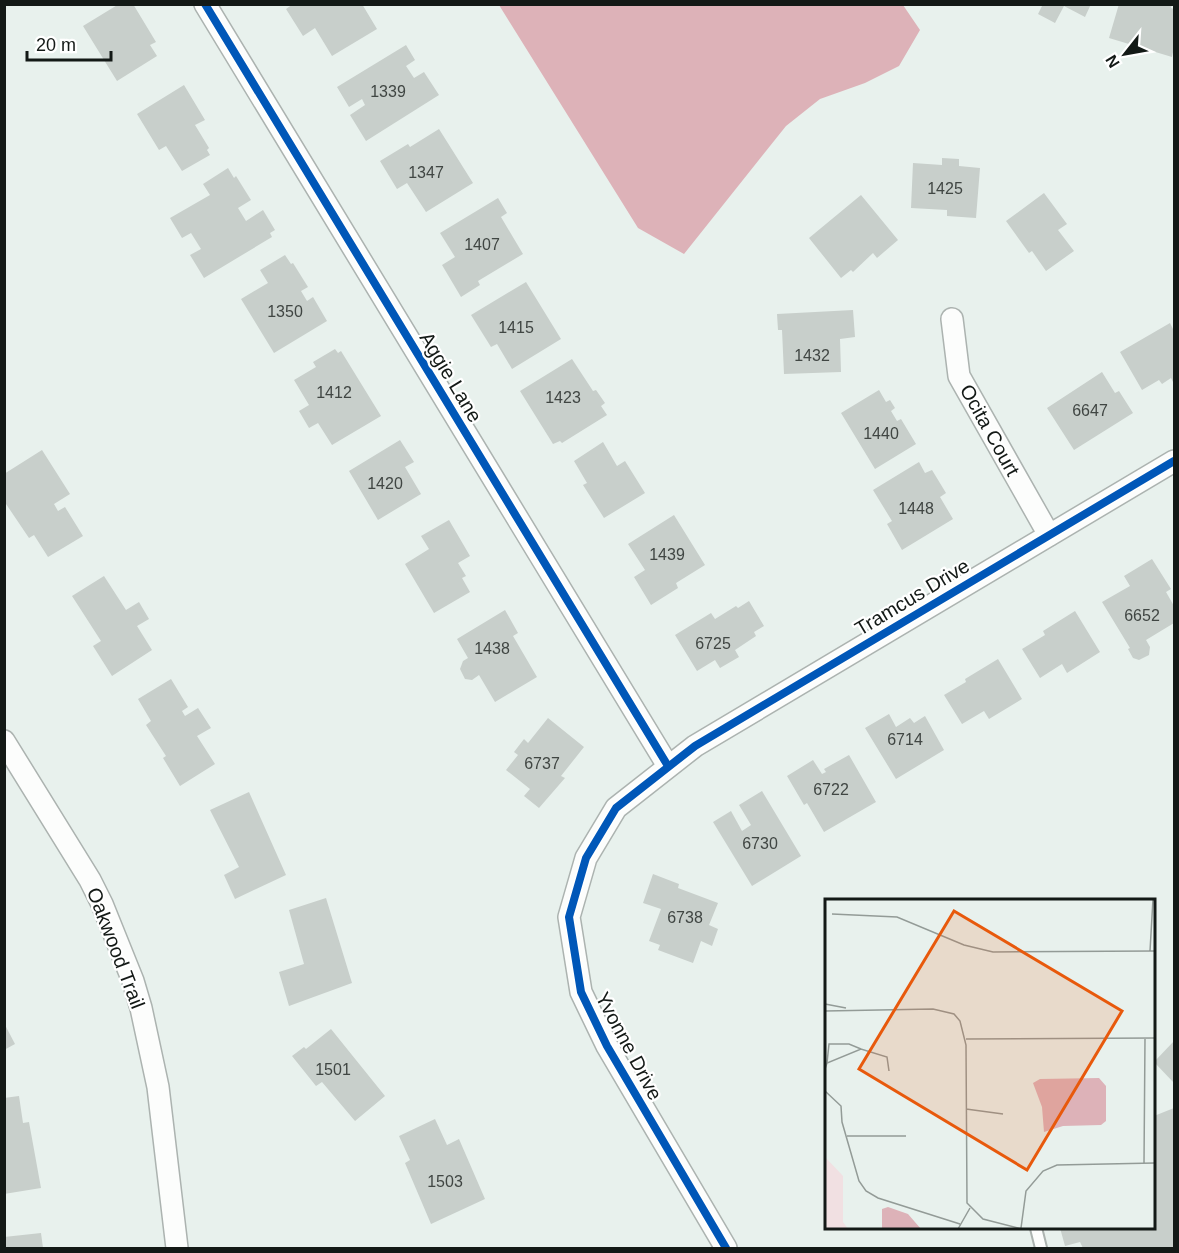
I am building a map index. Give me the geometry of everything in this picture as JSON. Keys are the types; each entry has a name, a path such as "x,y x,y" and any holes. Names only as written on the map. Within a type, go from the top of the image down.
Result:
{"street":[{"name":"Aggie Lane","path":"205,4 668,766"},
{"name":"Ocita Court","path":"952,319 959,376 1049,535"},
{"name":"Tramcus Drive","path":"668,766 695,746 1174,461"},
{"name":"Oakwood Trail","path":"4,741 90,880 133,981 158,1087 177,1248"},
{"name":"Yvonne Drive","path":"668,766 616,808 586,858 569,917 581,992 607,1046 726,1248"}],"lane":[{"path":"1036,1229 1041,1248"}],"shaded area":[{"path":"499,5 903,5 920,30 899,66 865,83 820,99 786,126 684,254 638,228"}],"building":[{"path":"119,4 133,4 156,42 150,45 157,56 117,81 83,26"},
{"path":"293,4 362,4 377,29 332,56 315,28 303,36 286,9"},
{"path":"1043,4 1091,4 1085,17 1064,6 1055,23 1038,14"},
{"path":"1119,4 1172,4 1174,47 1172,57 1109,38"},
{"path":"406,45 415,60 406,66 414,78 424,72 439,95 366,141 350,115 365,105 362,99 349,107 337,87"},
{"path":"184,85 205,120 195,125 209,148 207,150 210,155 182,171 166,146 159,150 137,114"},
{"path":"439,129 473,183 426,212 407,183 397,189 380,161 408,144 410,147"},
{"path":"942,158 959,159 959,166 980,168 976,218 947,216 947,210 911,208 913,163 942,165"},
{"path":"228,168 234,178 236,176 251,200 238,208 246,221 263,210 275,230 270,233 272,237 204,278 190,255 201,249 191,233 182,238 170,218 210,195 203,184"},
{"path":"1044,193 1067,224 1058,230 1074,251 1046,271 1032,251 1029,253 1006,221"},
{"path":"861,195 898,240 877,258 873,253 853,272 851,270 841,278 809,238"},
{"path":"498,198 507,213 501,217 523,254 478,281 480,285 461,297 442,265 455,257 440,233"},
{"path":"285,255 291,264 293,263 308,287 301,291 307,301 313,297 327,321 274,353 241,299 268,283 260,270"},
{"path":"526,282 561,339 512,369 497,344 491,347 471,315"},
{"path":"853,310 855,337 840,339 841,372 784,374 782,330 778,330 777,314"},
{"path":"1170,323 1174,331 1174,384 1171,378 1162,384 1159,380 1142,390 1120,352"},
{"path":"335,349 338,353 341,351 381,416 332,445 318,423 309,428 299,411 309,405 294,380 316,367 313,362"},
{"path":"572,359 593,391 596,390 605,403 601,406 607,415 562,443 560,441 553,444 520,391"},
{"path":"1102,372 1115,393 1119,391 1133,413 1074,450 1047,408"},
{"path":"879,390 886,402 890,400 895,408 891,411 897,421 901,419 916,444 875,469 841,413"},
{"path":"400,440 414,462 405,467 421,494 378,520 349,471"},
{"path":"603,442 617,466 625,461 645,493 604,518 583,485 587,483 574,461"},
{"path":"42,450 70,494 54,504 58,511 65,507 83,536 48,557 34,535 29,538 4,501 4,474"},
{"path":"919,462 925,473 932,470 946,493 940,497 953,519 902,550 887,524 892,521 873,490"},
{"path":"674,515 705,565 676,583 678,588 651,605 634,577 645,570 628,544"},
{"path":"449,520 470,556 458,563 466,576 462,578 470,592 434,613 405,564 429,549 421,536"},
{"path":"1152,559 1171,589 1166,592 1174,606 1174,623 1146,640 1150,647 1149,655 1139,660 1133,658 1128,649 1130,648 1102,602 1130,586 1124,576"},
{"path":"104,576 126,610 139,602 149,619 137,626 152,650 112,676 93,646 101,641 72,596"},
{"path":"749,601 764,626 754,632 756,636 735,650 739,657 720,668 715,660 697,671 675,635 711,613 715,619"},
{"path":"505,610 518,633 513,636 537,677 495,702 479,675 472,680 465,679 460,669 463,661 468,658 457,639"},
{"path":"1075,611 1100,652 1067,673 1062,664 1040,678 1022,649 1045,635 1043,631"},
{"path":"998,659 1022,699 989,719 984,711 962,724 944,695"},
{"path":"171,679 188,707 182,711 185,716 198,708 211,728 197,736 215,764 180,786 163,758 166,756 146,725 151,721 138,699"},
{"path":"889,714 896,727 910,718 914,723 925,716 944,750 896,779 865,728"},
{"path":"548,718 584,747 561,776 565,778 539,808 524,796 530,789 506,770 518,755 514,752 524,739 528,743"},
{"path":"849,755 876,802 824,832 807,803 804,805 787,776 813,760 822,774 826,772 824,769"},
{"path":"762,791 801,856 752,886 713,822 731,811 742,831 751,825 739,805"},
{"path":"249,792 286,875 235,899 224,875 239,867 210,810"},
{"path":"653,874 679,884 678,888 718,903 709,925 718,929 712,946 701,941 693,963 658,950 660,945 649,941 661,909 643,903"},
{"path":"326,898 352,983 289,1006 279,972 304,964 289,910"},
{"path":"4,1023 15,1044 4,1050"},
{"path":"331,1029 385,1096 355,1121 322,1082 316,1086 292,1056 304,1047 306,1049"},
{"path":"1174,1041 1174,1083 1155,1063"},
{"path":"19,1096 23,1123 29,1122 41,1188 4,1194 4,1098"},
{"path":"1174,1108 1174,1248 1083,1248 1080,1242 1065,1246 1060,1229 1155,1229 1155,1116"},
{"path":"435,1119 447,1145 459,1139 485,1199 431,1224 405,1163 410,1160 399,1136"},
{"path":"41,1233 43,1248 4,1248 4,1237"}],"cycle path":[{"path":"205,4 668,766"},
{"path":"726,1248 607,1046 581,992 569,917 586,858 616,808 695,746 1174,461"}]}
